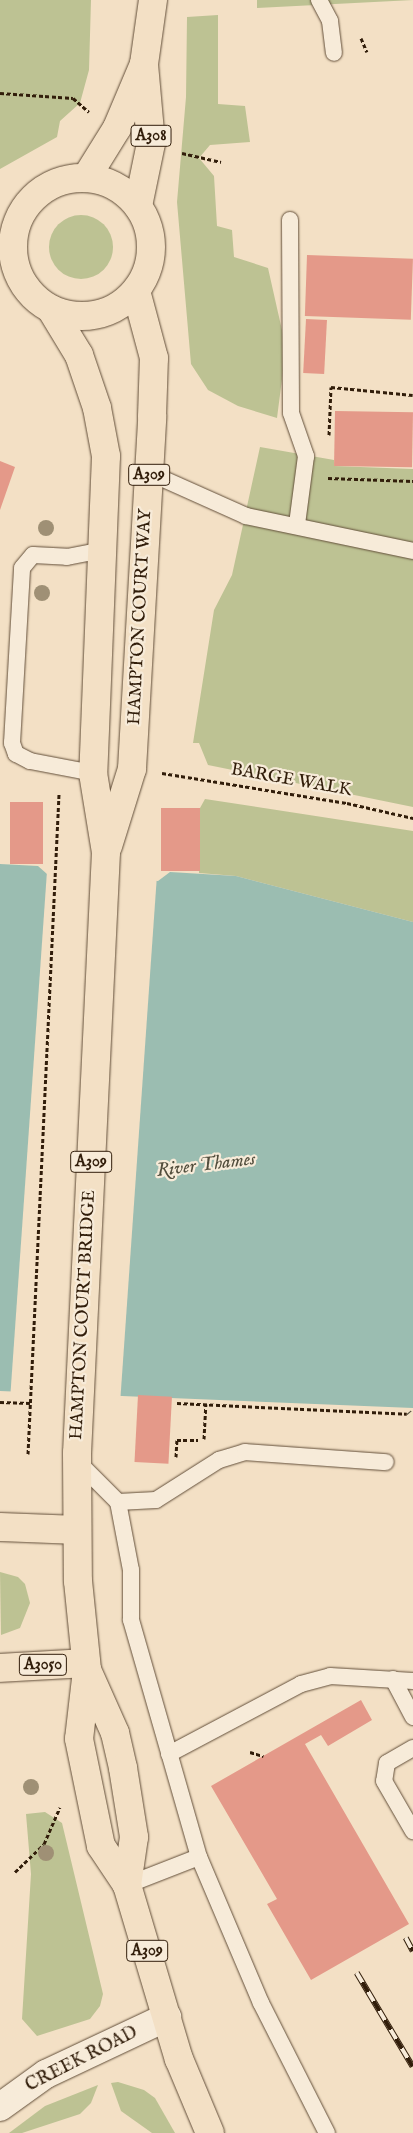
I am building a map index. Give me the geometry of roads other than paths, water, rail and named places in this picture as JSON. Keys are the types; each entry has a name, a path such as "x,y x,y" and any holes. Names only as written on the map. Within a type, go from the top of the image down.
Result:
{"main road":[{"name":"A308","path":"138,206 151,143 144,64 153,0"},
{"name":"A308","path":"86,178 117,128 144,64"},
{"path":"86,178 120,189 138,206 149,230 151,249 148,268 136,291 105,313 86,316 51,309 13,287 15,265 13,209 52,184 86,178"},
{"name":"HAMPTON COURT WAY","path":"106,861 132,770 150,473 154,358 136,291"},
{"name":"A309","path":"51,309 79,355 97,408 106,456 104,550 93,773 106,861"},
{"name":"HAMPTON COURT BRIDGE","path":"77,1457 106,861"},
{"name":"A309","path":"77,1457 77,1530 87,1667 79,1739 86,1786 101,1846 127,1885 166,2018 197,2108 210,2133"},
{"path":"0,1527 77,1530"},
{"name":"A309","path":"87,1667 115,1733 123,1768 134,1837 127,1885"},
{"name":"A3050","path":"0,1668 87,1667"},
{"name":"CREEK ROAD","path":"0,2107 46,2074 166,2018"}],"lane":[{"path":"319,0 330,21 334,53"},
{"path":"290,220 291,413 306,456 297,524"},
{"path":"150,473 246,516 297,524 413,551"},
{"path":"93,773 60,769 16,754 12,743 22,568 33,555 66,557 104,550"},
{"path":"118,1502 156,1500 219,1460 246,1452 386,1462"},
{"path":"77,1457 118,1502 131,1570 130,1620 199,1857 261,2003 327,2133"},
{"path":"170,1754 301,1684 330,1676 413,1681"},
{"path":"393,1679 413,1717"},
{"path":"413,1748 387,1763 384,1781 413,1831"},
{"path":"127,1885 199,1857"}],"water":[{"name":"River Thames","path":"0,864 38,866 47,874 158,881 170,872 236,876 413,922 413,1408 0,1391"}],"railway":[{"path":"406,1938 413,1951"},
{"path":"357,1973 413,2067"}]}
